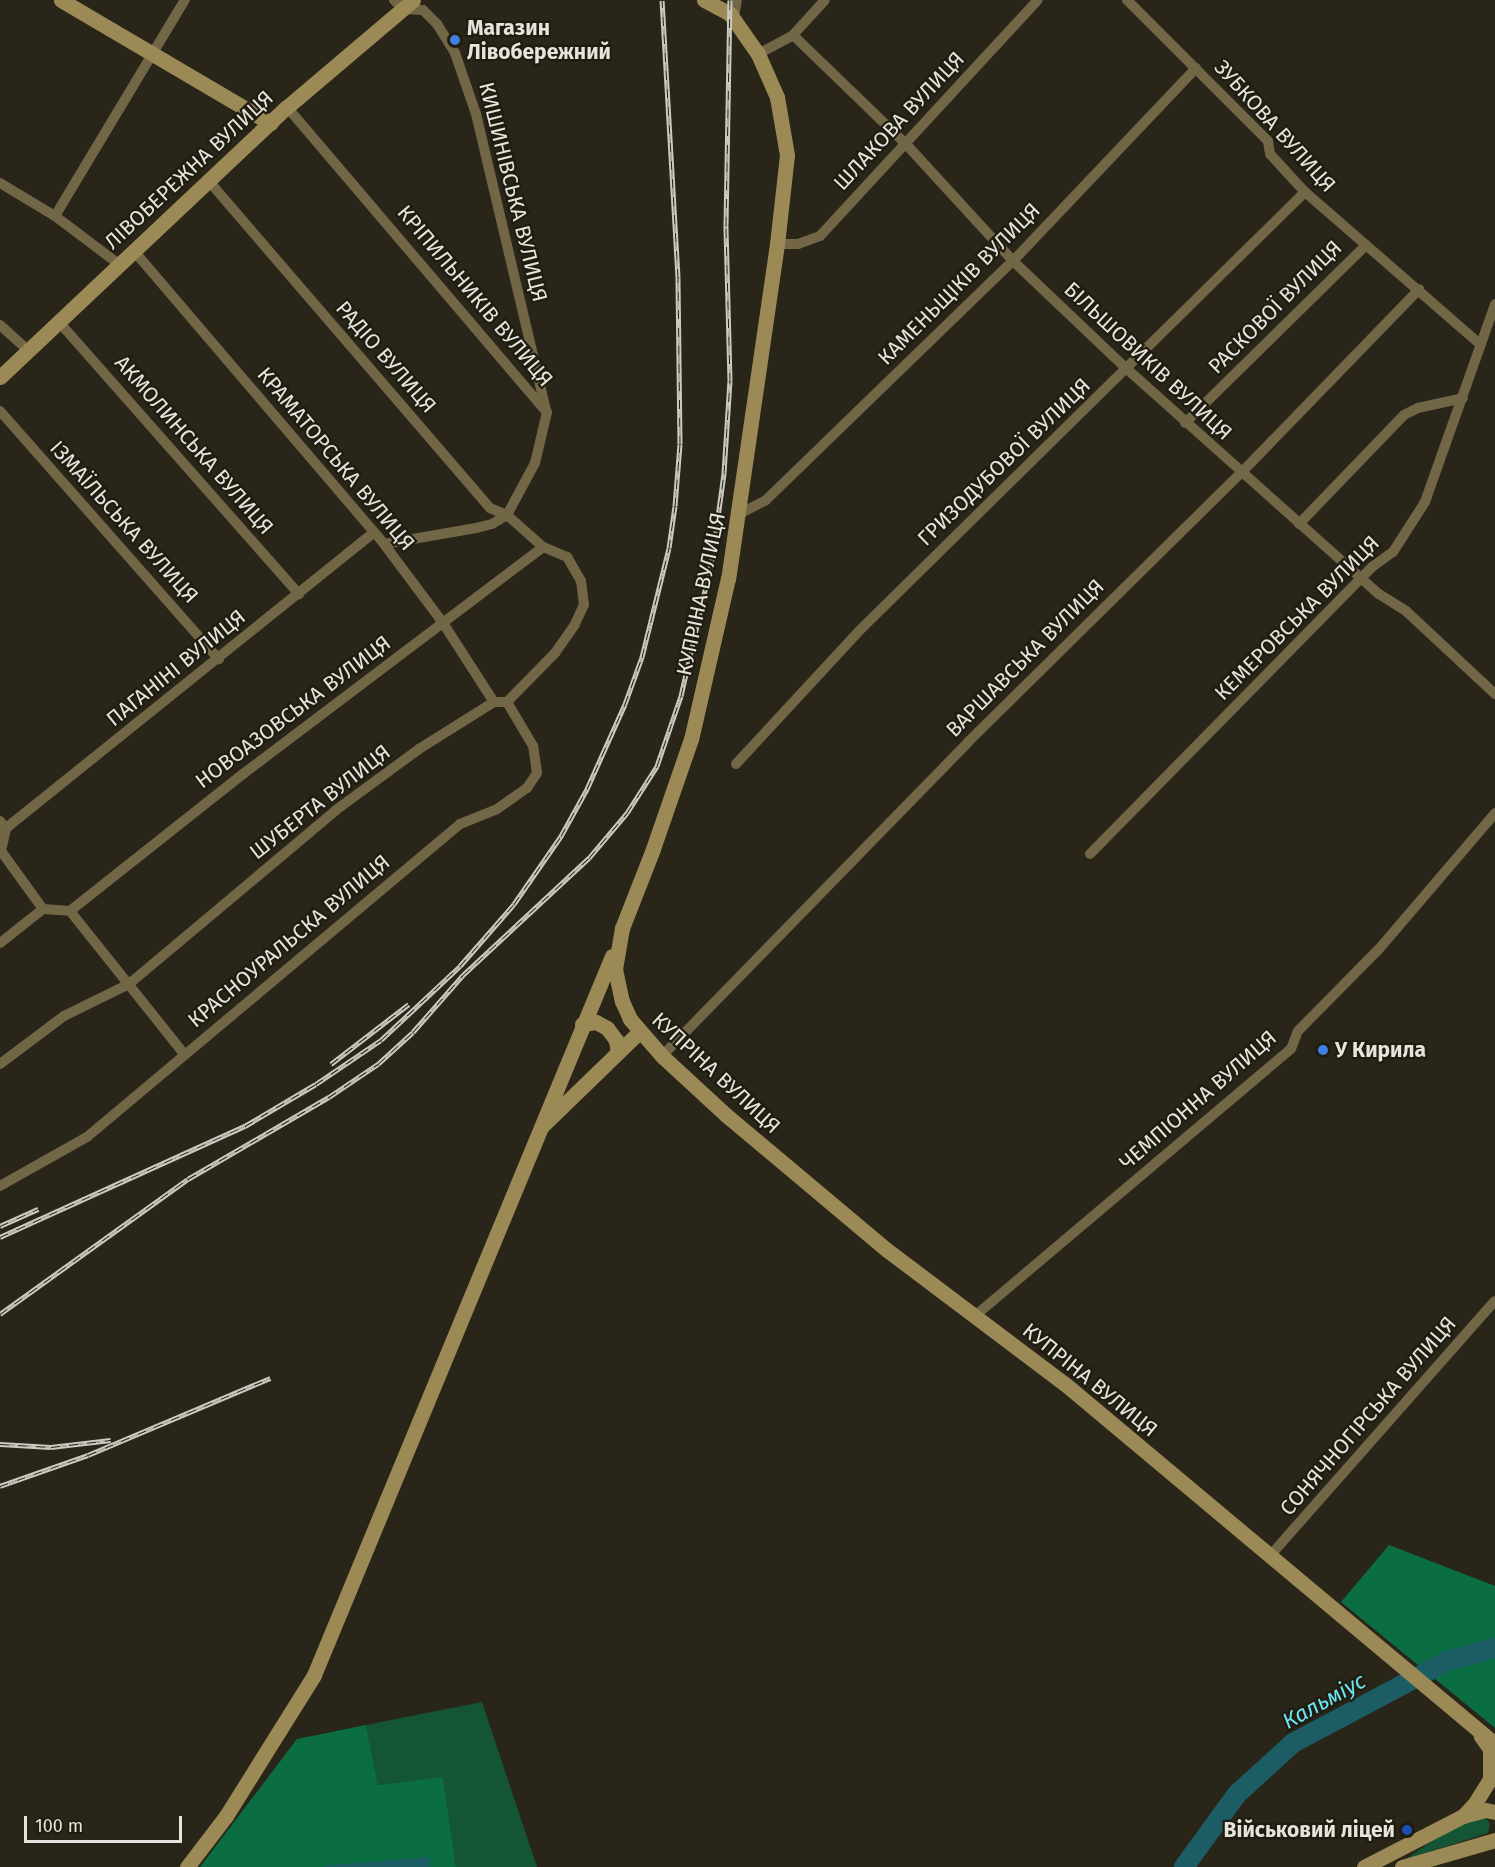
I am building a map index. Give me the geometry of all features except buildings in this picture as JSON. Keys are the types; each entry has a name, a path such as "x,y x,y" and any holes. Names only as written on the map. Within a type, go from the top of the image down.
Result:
{"main road":[{"path":"62,0 270,123"},
{"path":"704,0 734,18"},
{"name":"ЛІВОБЕРЕЖНА ВУЛИЦЯ","path":"0,378 287,107 403,3"},
{"name":"КУПРІНА ВУЛИЦЯ","path":"734,18 758,54 777,97 787,155 777,244 728,578 691,739 653,849 621,928 615,969 622,1001 639,1032 726,1115 887,1250 959,1307 976,1315 1065,1384 1495,1744"},
{"path":"187,1867 225,1816 314,1674 582,1024 596,982 621,928"},
{"path":"582,1024 596,1022 608,1028 616,1040 618,1052"},
{"path":"538,1130 639,1032"},
{"path":"1472,1724 1490,1749 1491,1781 1495,1802"},
{"path":"1463,1816 1491,1781"},
{"path":"1364,1867 1463,1816 1485,1810 1495,1812"},
{"path":"1402,1867 1495,1840"}],"street":[{"path":"55,216 154,54 184,0"},
{"path":"734,18 737,0"},
{"path":"758,54 794,35 825,0"},
{"name":"ШЛАКОВА ВУЛИЦЯ","path":"777,244 798,244 820,236 1038,0"},
{"name":"ЗУБКОВА ВУЛИЦЯ","path":"1127,0 1268,141 1270,154 1305,192 1480,344"},
{"name":"КИШИНІВСЬКА ВУЛИЦЯ","path":"403,3 423,10 436,24 455,53 476,114 547,412"},
{"name":"БІЛЬШОВИКІВ ВУЛИЦЯ","path":"794,35 905,143 1013,261 1126,369 1379,594 1406,611 1495,694"},
{"name":"КАМЕНЬЩІКІВ ВУЛИЦЯ","path":"739,514 766,500 1013,261 1196,68"},
{"name":"КРІПИЛЬНИКІВ ВУЛИЦЯ","path":"287,107 547,412 536,463 507,515"},
{"name":"РАДІО ВУЛИЦЯ","path":"209,181 490,508 507,515 543,547"},
{"path":"0,183 55,216 120,265"},
{"name":"ГРИЗОДУБОВОЇ ВУЛИЦЯ","path":"736,764 859,631 1305,192"},
{"name":"РАСКОВОЇ ВУЛИЦЯ","path":"1185,423 1366,245"},
{"name":"КРАМАТОРСЬКА ВУЛИЦЯ","path":"134,251 384,544 443,623 494,702"},
{"name":"ВАРШАВСЬКА ВУЛИЦЯ","path":"662,1056 968,741 1241,472 1419,289"},
{"name":"КЕМЕРОВСЬКА ВУЛИЦЯ","path":"1090,854 1361,578 1393,552 1425,502 1495,304"},
{"name":"АКМОЛИНСЬКА ВУЛИЦЯ","path":"59,322 299,594"},
{"path":"0,325 29,351"},
{"path":"1299,524 1404,415 1418,408 1463,398"},
{"name":"ІЗМАЇЛЬСЬКА ВУЛИЦЯ","path":"0,411 219,659"},
{"path":"384,544 476,528 492,524 507,515"},
{"name":"ПАГАНІНІ ВУЛИЦЯ","path":"2,828 219,659 374,532"},
{"path":"494,702 507,702 555,653 576,624 584,605 581,581 567,557 543,547"},
{"name":"НОВОАЗОВСЬКА ВУЛИЦЯ","path":"70,911 243,774 543,547"},
{"name":"ШУБЕРТА ВУЛИЦЯ","path":"0,1064 64,1016 129,984 336,810 419,749 494,702"},
{"name":"КРАСНОУРАЛЬСКА ВУЛИЦЯ","path":"0,1186 87,1137 460,824 497,809 527,788 537,773 532,746 507,702"},
{"name":"ЧЕМПІОННА ВУЛИЦЯ","path":"976,1315 1291,1049 1298,1031 1379,949 1495,813"},
{"path":"2,828 1,851 43,909"},
{"path":"0,943 43,909 70,911 184,1054"},
{"name":"СОНЯЧНОГІРСЬКА ВУЛИЦЯ","path":"1269,1557 1495,1301"}],"green space":[{"path":"1389,1545 1495,1586 1495,1728 1341,1602"},
{"path":"482,1702 537,1867 456,1867 443,1778 378,1785 366,1725"},
{"path":"366,1725 378,1785 443,1777 456,1867 200,1867 297,1739"},
{"path":"1467,1817 1485,1817 1490,1824 1488,1833 1406,1859"}],"water":[{"path":"429,1857 430,1867 324,1867 324,1866"}],"waterway":[{"name":"Кальміус","path":"1184,1867 1237,1794 1293,1743 1447,1661 1495,1648"}],"railway":[{"path":"0,1237 245,1126 316,1084 381,1040 460,966 514,904 561,836 587,789 625,704 642,657 669,548 675,506 680,444 678,277 662,0"},
{"path":"0,1314 188,1179 329,1097 378,1064 413,1032 463,975 589,858 627,813 657,766 681,696 712,560 724,473 730,381 726,225 730,0"},
{"path":"331,1064 409,1004"},
{"path":"0,1226 38,1209"},
{"path":"0,1486 88,1455 270,1378"},
{"path":"0,1444 51,1447 111,1440"}],"place":[{"name":"Магазин Лівобережний","path":"455,40"},
{"name":"У Кирила","path":"1323,1050"},
{"name":"Військовий ліцей","path":"1407,1830"}]}
